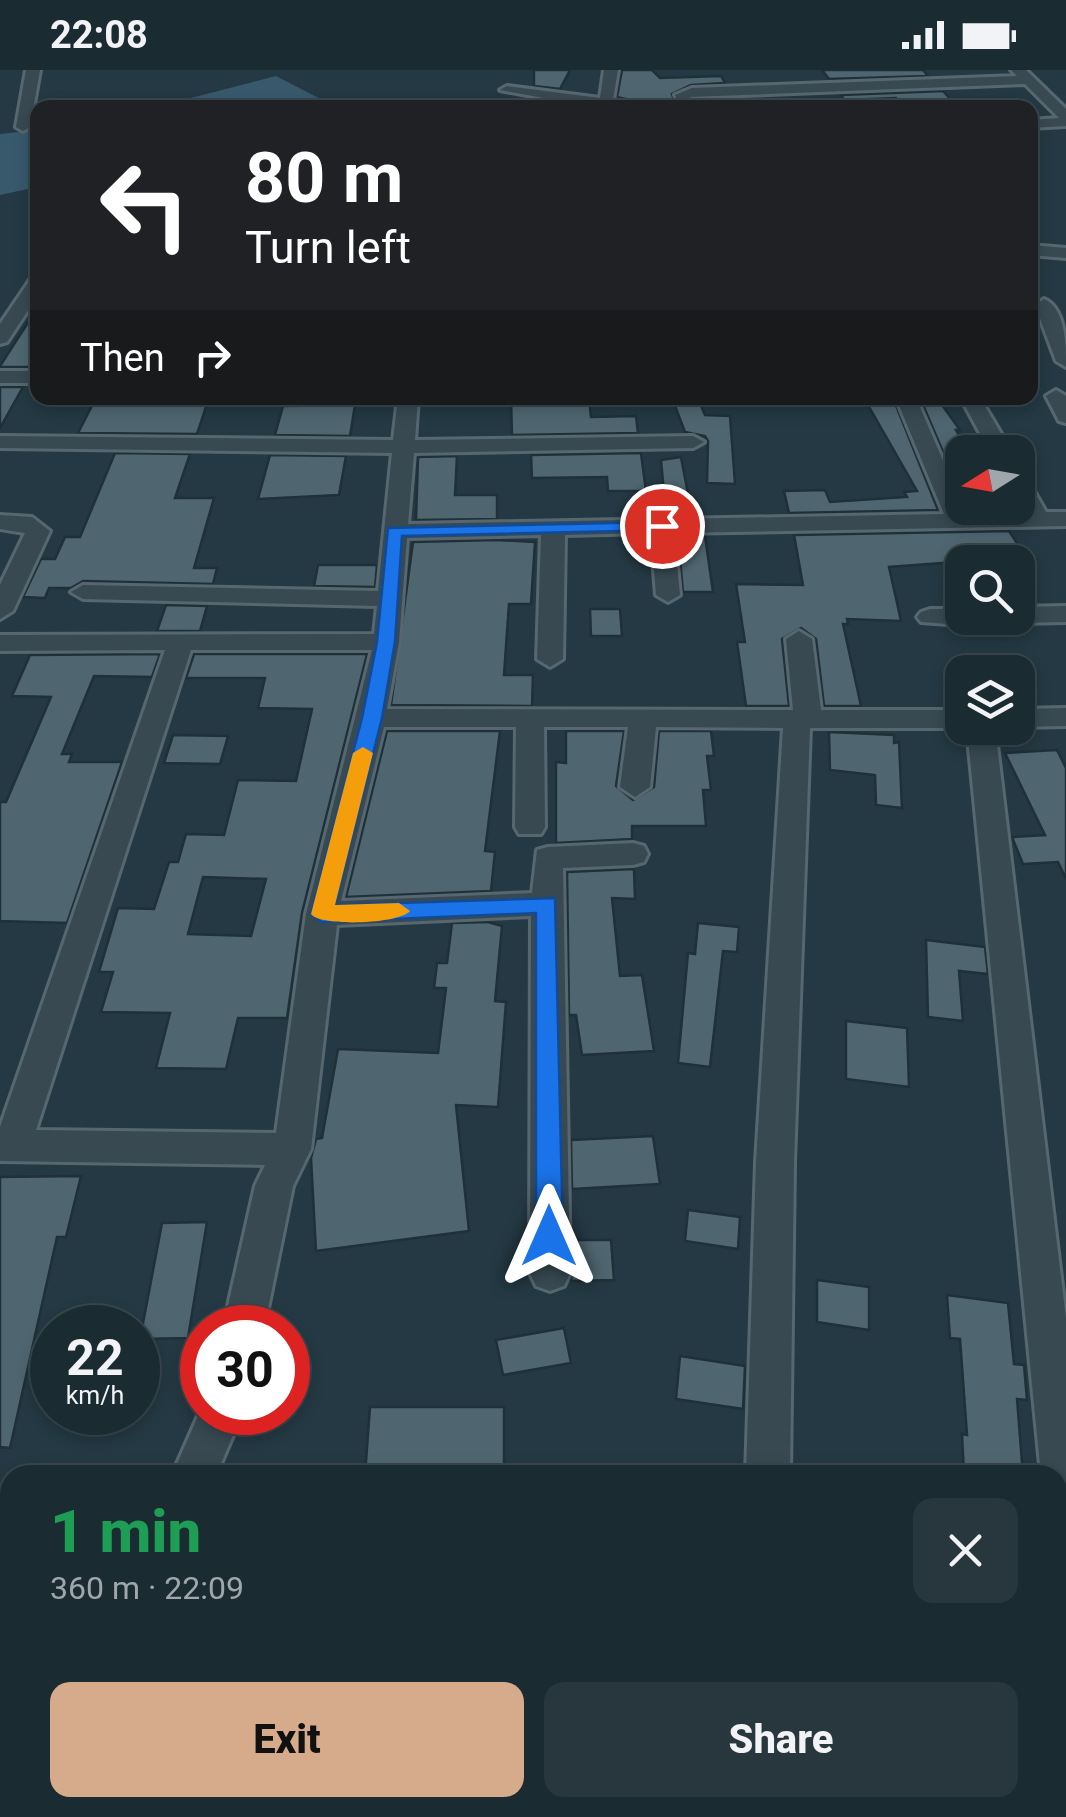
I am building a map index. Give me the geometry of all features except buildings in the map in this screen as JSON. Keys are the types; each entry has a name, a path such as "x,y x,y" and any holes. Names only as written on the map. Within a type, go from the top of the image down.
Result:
{"street":[{"path":"23,127 32,70"},
{"path":"505,100 512,70"},
{"path":"606,100 611,70"},
{"path":"686,100 684,93 1023,75 1066,120"},
{"path":"879,83 888,100"},
{"path":"784,86 789,100"},
{"path":"507,90 572,100"},
{"path":"1038,123 1066,120"},
{"path":"1038,251 1066,253"},
{"path":"0,338 30,293"},
{"path":"1053,315 1066,361"},
{"path":"0,378 30,378"},
{"path":"1056,396 1066,417"},
{"path":"248,1305 274,1186 292,1149 322,914 372,718 386,642 407,405"},
{"path":"909,405 945,490"},
{"path":"975,405 991,435"},
{"path":"0,442 403,447 692,442"},
{"path":"1035,513 1038,519"},
{"path":"1035,519 1066,518"},
{"path":"394,531 945,521"},
{"path":"0,522 24,522 38,531 0,611"},
{"path":"662,526 668,595"},
{"path":"550,659 553,528"},
{"path":"84,592 389,599"},
{"path":"1035,615 1066,614"},
{"path":"930,617 945,617"},
{"path":"768,1465 775,1162 802,720 799,638"},
{"path":"181,640 6,1146 292,1149"},
{"path":"0,643 386,642"},
{"path":"372,718 945,719"},
{"path":"530,719 530,827"},
{"path":"1035,719 1064,720"},
{"path":"635,787 643,720"},
{"path":"983,745 1062,1465"},
{"path":"550,1273 548,858 632,854"},
{"path":"322,914 547,904"},
{"path":"198,1465 212,1435"}],"water":[{"path":"276,76 322,100 183,100"},
{"path":"30,131 30,189 0,195 0,134"}],"slow traffic":[{"path":"363,753 322,914 399,911"}],"route":[{"path":"549,1236 547,904 322,914 372,718 386,642 394,531 662,526"}]}
